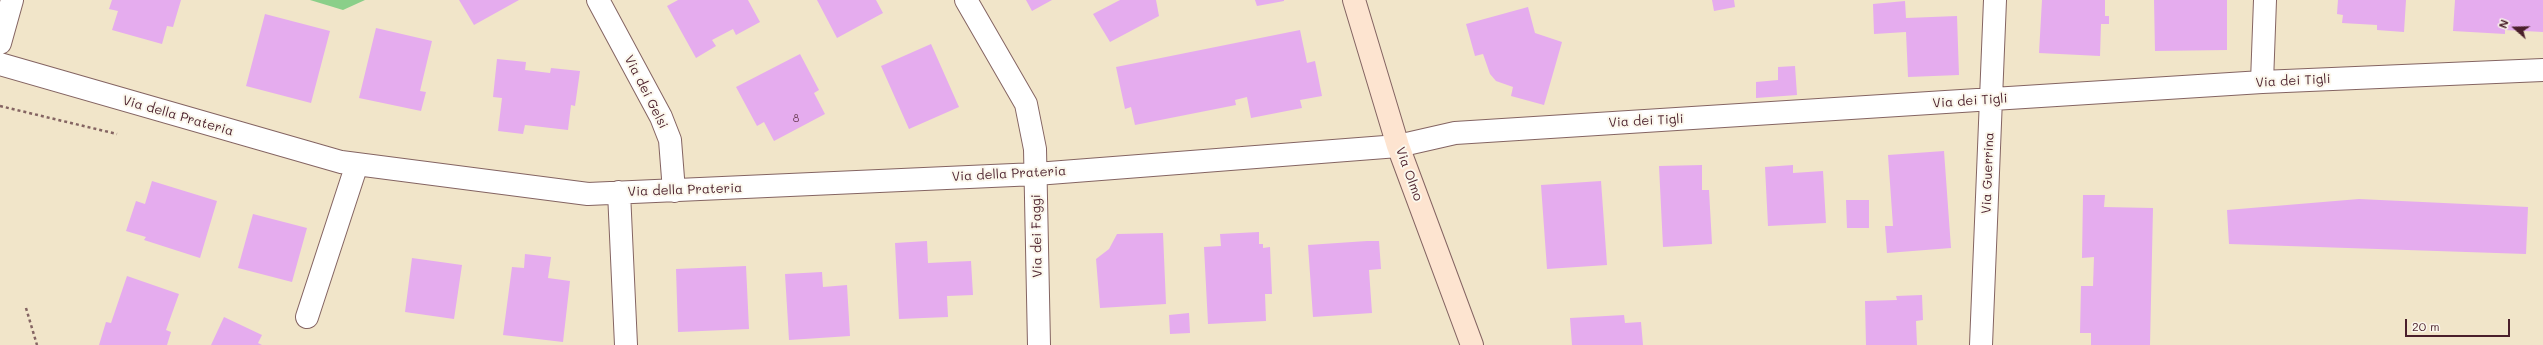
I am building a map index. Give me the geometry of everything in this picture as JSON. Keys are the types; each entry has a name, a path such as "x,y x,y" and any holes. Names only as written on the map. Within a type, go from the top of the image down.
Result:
{"street":[{"path":"0,43 12,0"},
{"name":"Via dei Gelsi","path":"598,0 661,117 670,140 674,191"},
{"name":"Via dei Faggi","path":"966,0 1026,104 1035,149 1039,345"},
{"name":"Via Olmo","path":"1354,0 1398,146 1472,345"},
{"name":"Via Guerrina","path":"1981,345 1995,0"},
{"path":"2262,82 2265,0"},
{"name":"Via della Prateria","path":"0,64 97,94 342,162 588,194 1036,174 1398,146"},
{"name":"Via dei Tigli","path":"1398,146 1455,133 2262,82 2543,70"},
{"path":"307,317 357,164"},
{"name":"Via della Prateria","path":"619,192 626,345"}],"path":[{"path":"0,106 117,134"},
{"path":"26,308 37,345"}],"green space":[{"path":"310,0 365,0 343,10"}],"building":[{"path":"112,0 181,0 173,27 167,26 162,44 112,30 118,11 109,9"},
{"path":"459,0 519,0 474,25"},
{"path":"678,0 748,0 760,22 736,35 733,29 712,40 716,46 696,58 667,6"},
{"path":"817,0 876,0 883,13 837,38"},
{"path":"1026,0 1052,0 1032,11"},
{"path":"1120,0 1156,0 1159,16 1110,42 1093,14"},
{"path":"1255,0 1284,0 1284,1 1257,6"},
{"path":"1712,0 1734,0 1735,7 1714,11"},
{"path":"2042,0 2105,0 2105,16 2109,16 2109,24 2101,24 2100,56 2039,53"},
{"path":"2154,0 2227,0 2227,50 2155,51"},
{"path":"2338,0 2406,0 2404,32 2377,30 2377,25 2342,23 2343,15 2337,14"},
{"path":"2455,0 2543,0 2543,32 2505,30 2505,34 2453,31"},
{"path":"1905,1 1906,18 1957,16 1959,75 1908,77 1906,32 1874,34 1873,4"},
{"path":"1528,7 1535,33 1562,42 1544,105 1511,96 1513,87 1496,81 1490,74 1483,54 1475,56 1466,24"},
{"path":"265,14 330,31 311,103 246,86"},
{"path":"376,28 432,41 420,91 426,92 421,111 359,98"},
{"path":"1300,30 1307,63 1315,61 1322,96 1300,100 1302,108 1251,118 1247,97 1235,100 1236,105 1135,125 1131,107 1125,109 1116,67"},
{"path":"931,44 959,107 909,129 881,66"},
{"path":"800,54 819,90 814,93 825,114 774,141 764,122 757,126 736,87"},
{"path":"497,59 526,62 525,70 550,73 551,68 580,71 575,106 571,105 568,130 525,125 523,134 498,131 502,98 493,97"},
{"path":"1795,66 1797,95 1756,98 1756,82 1778,80 1778,67"},
{"path":"1944,151 1951,248 1887,253 1885,226 1893,226 1888,155"},
{"path":"1702,165 1702,190 1709,190 1712,244 1663,247 1659,166"},
{"path":"1793,165 1793,173 1823,171 1826,223 1768,226 1765,167"},
{"path":"152,181 217,201 200,258 144,240 146,237 126,231 136,201 145,204"},
{"path":"1601,181 1607,265 1547,269 1541,185"},
{"path":"2083,195 2105,195 2104,207 2153,208 2150,345 2091,345 2091,333 2080,333 2081,286 2093,286 2094,257 2082,258"},
{"path":"2359,199 2528,207 2526,254 2229,244 2227,210"},
{"path":"1846,200 1869,200 1869,228 1847,228"},
{"path":"253,214 307,228 292,282 238,268"},
{"path":"1259,232 1259,244 1263,244 1263,248 1270,247 1272,294 1265,294 1266,321 1208,324 1204,247 1221,246 1220,234"},
{"path":"1163,233 1166,304 1100,308 1096,259 1109,249 1117,234"},
{"path":"927,241 928,263 971,261 973,295 947,296 948,317 899,319 895,243"},
{"path":"1379,241 1381,269 1369,270 1372,313 1313,317 1308,245"},
{"path":"525,254 551,257 548,278 570,281 563,342 503,335 512,267 524,268"},
{"path":"412,258 462,265 454,319 405,312"},
{"path":"746,266 749,329 678,332 676,269"},
{"path":"822,272 823,287 847,285 850,336 789,340 785,274"},
{"path":"127,276 179,294 166,330 171,332 167,345 99,345 106,322 111,323"},
{"path":"1922,295 1923,320 1916,321 1917,345 1866,345 1865,301 1897,300 1896,296"},
{"path":"1189,313 1190,333 1170,334 1169,315"},
{"path":"1624,315 1625,323 1641,322 1643,345 1572,345 1570,318"},
{"path":"224,317 262,335 258,343 262,345 211,345"}]}
